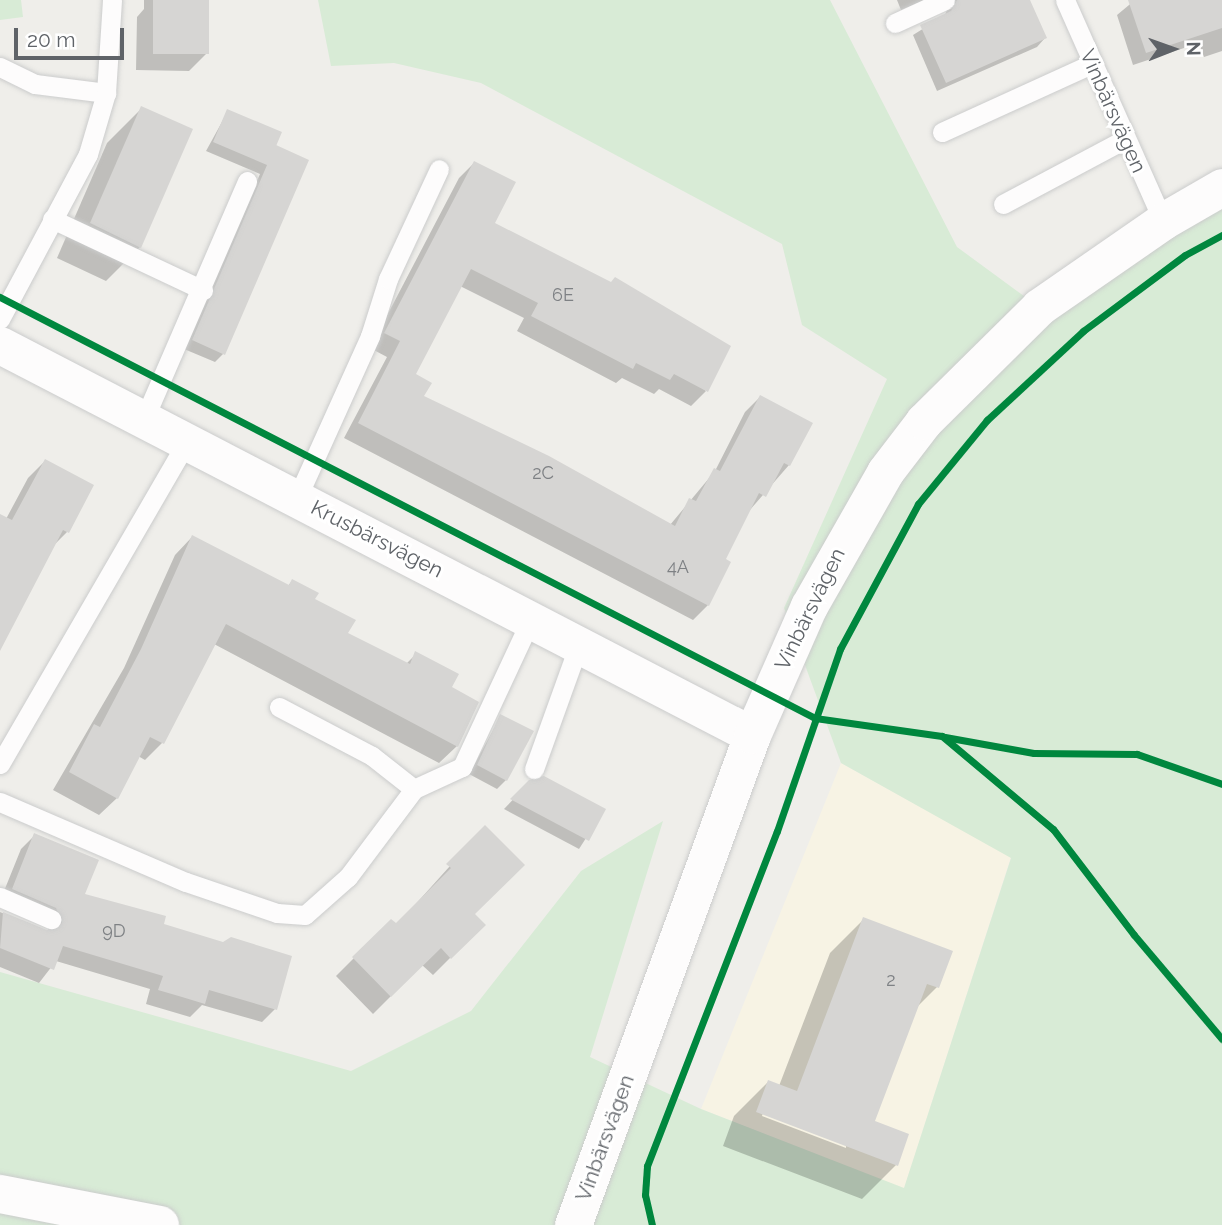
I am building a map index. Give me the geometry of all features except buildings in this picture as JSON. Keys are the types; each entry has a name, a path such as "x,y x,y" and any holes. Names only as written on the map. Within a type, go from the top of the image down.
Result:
{"street":[{"name":"Vinbärsvägen","path":"573,1225 752,735 809,606 844,537 885,472 924,421 1039,307 1163,221 1222,187"},
{"name":"Krusbärsvägen","path":"0,345 145,417 752,735"},
{"path":"0,1194 160,1225"}],"lane":[{"path":"0,319 89,154 106,93 112,0"},
{"path":"895,23 944,0"},
{"name":"Vinbärsvägen","path":"1065,0 1091,64 1163,221"},
{"path":"942,132 1091,64"},
{"path":"0,67 35,84 106,93"},
{"path":"1003,204 1125,139"},
{"path":"297,498 370,336 387,279 439,169"},
{"path":"145,417 204,290 247,181"},
{"path":"52,219 204,290"},
{"path":"0,764 187,441"},
{"path":"0,802 186,882 277,913 305,915 348,877 414,789 462,767 531,619"},
{"path":"534,769 579,644"},
{"path":"279,707 372,756 414,789"},
{"path":"0,897 51,919"}],"shaded area":[{"path":"841,763 1011,857 904,1189 701,1109"}],"green space":[{"path":"0,0 21,0 23,17 0,20"},
{"path":"318,0 830,0 957,247 1039,307 1222,201 1222,1225 0,1225 0,972 351,1071 471,1011 581,871 663,821 590,1057 701,1109 904,1188 1011,858 841,763 784,608 887,379 802,325 782,244 481,83 394,63 331,66"}],"cycle path":[{"path":"652,1225 645,1195 647,1166 777,831 840,649 918,504 987,420 1083,331 1185,255 1222,235"},
{"path":"0,297 815,718 942,736 1053,829 1134,935 1222,1039"},
{"path":"945,737 1034,753 1137,754 1222,784"}]}
